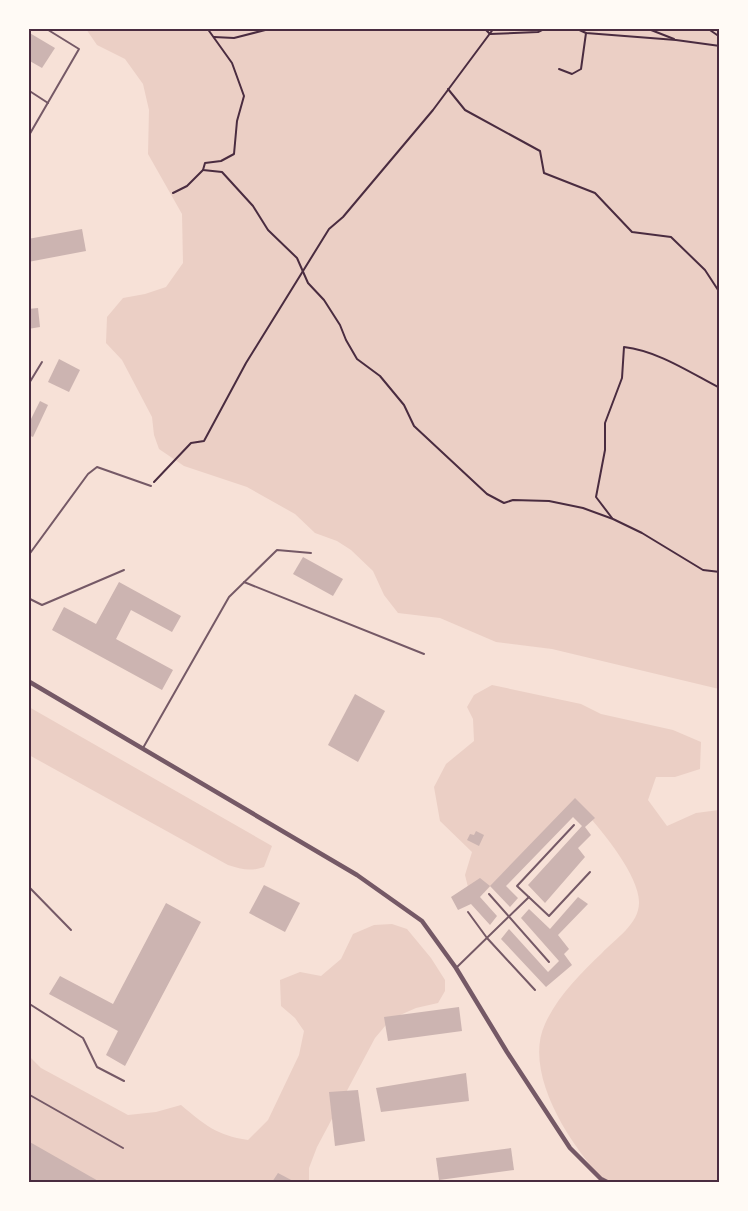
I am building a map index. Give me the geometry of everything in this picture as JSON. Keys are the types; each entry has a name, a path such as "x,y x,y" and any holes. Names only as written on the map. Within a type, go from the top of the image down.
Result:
{"street":[{"path":"28,681 357,875 422,921 456,968 507,1052 570,1148 601,1179 608,1182"}],"lane":[{"path":"28,137 79,50 45,28"},
{"path":"28,90 48,103"},
{"path":"28,385 42,362"},
{"path":"28,555 88,474 97,467 151,486"},
{"path":"143,748 229,597 277,550 311,553"},
{"path":"28,598 42,605 124,570"},
{"path":"244,582 424,654"},
{"path":"574,825 517,886 549,916 590,872"},
{"path":"28,886 71,930"},
{"path":"489,894 549,962"},
{"path":"456,968 529,897"},
{"path":"468,912 487,938 535,990"},
{"path":"28,1003 83,1038 97,1066 124,1081"},
{"path":"28,1094 123,1148"}],"path":[{"path":"173,193 187,186 203,170 205,163 221,161 234,154 237,121 244,96 232,63 207,28"},
{"path":"214,37 234,38 273,28"},
{"path":"484,28 490,34 538,32 546,28"},
{"path":"151,486 191,443 204,441 246,363 329,229 343,217 448,89 494,28"},
{"path":"574,28 585,33 720,46"},
{"path":"646,28 676,40"},
{"path":"707,28 720,37"},
{"path":"559,69 572,74 581,69 585,33"},
{"path":"448,89 465,110 540,152 544,173 595,193 632,232 671,237 705,270 720,293"},
{"path":"203,170 222,172 253,206 268,230 297,258 308,283 324,300 357,359 380,376 404,405 414,426 487,494 504,503 513,500 549,501 583,508 642,533 703,570 720,572"},
{"path":"613,519 596,496 605,450 605,423 622,378 624,347 640,349 720,388"}],"shaded area":[{"path":"86,29 719,29 719,689 552,649 496,642 440,618 398,613 384,595 373,571 351,550 337,541 315,533 295,514 247,487 184,466 159,449 154,435 152,417 122,360 106,343 107,317 123,298 166,287 183,263 182,214 148,154 149,110 143,84 125,59 97,45"},
{"path":"492,685 581,704 601,714 673,730 701,742 700,769 675,777 656,777 648,800 667,826 696,813 719,810 719,1182 606,1182 579,1150 554,1109 545,1087 540,1065 540,1044 545,1024 556,1004 570,986 631,924 638,911 638,892 619,855 586,813 568,815 484,893 468,887 465,875 472,852 440,821 434,787 446,764 474,741 473,719 467,707 474,695"},
{"path":"29,707 272,846 264,867 250,870 228,865 29,755"},
{"path":"392,924 407,929 431,958 445,980 445,991 438,1003 416,1008 391,1019 375,1038 317,1147 309,1168 309,1182 29,1182 28,1055 41,1068 128,1115 156,1112 181,1105 219,1132 248,1140 268,1120 299,1055 304,1031 295,1018 281,1006 280,980 300,972 321,976 341,959 353,934 374,925"}],"building":[{"path":"28,32 55,48 42,68 28,60"},
{"path":"82,229 86,251 28,262 28,239"},
{"path":"38,308 40,327 28,329 28,309"},
{"path":"59,359 80,370 69,392 48,382"},
{"path":"40,401 48,405 33,437 28,435 28,425"},
{"path":"303,557 343,579 333,596 293,574"},
{"path":"119,582 181,616 172,632 131,610 116,639 173,670 162,690 52,630 64,607 96,624"},
{"path":"355,694 385,711 358,762 328,745"},
{"path":"575,798 595,818 585,827 591,835 578,848 585,857 545,903 528,885 582,826 573,817 506,886 518,898 510,907 490,886"},
{"path":"476,831 484,835 479,846 467,840 470,834 474,835"},
{"path":"480,878 490,886 480,897 497,916 490,925 471,904 458,910 451,897"},
{"path":"264,885 300,903 285,932 249,913"},
{"path":"578,897 588,904 558,935 569,949 564,954 572,965 546,987 501,939 509,929 548,972 559,961 521,918 529,909 550,929"},
{"path":"166,903 201,922 125,1066 106,1055 118,1031 49,994 60,976 113,1004"},
{"path":"459,1007 462,1031 388,1041 384,1017"},
{"path":"466,1073 469,1101 381,1112 376,1088"},
{"path":"358,1090 365,1141 335,1146 329,1092"},
{"path":"28,1141 100,1182 28,1182"},
{"path":"511,1148 514,1170 439,1180 436,1158"},
{"path":"278,1173 295,1182 272,1182"}]}
